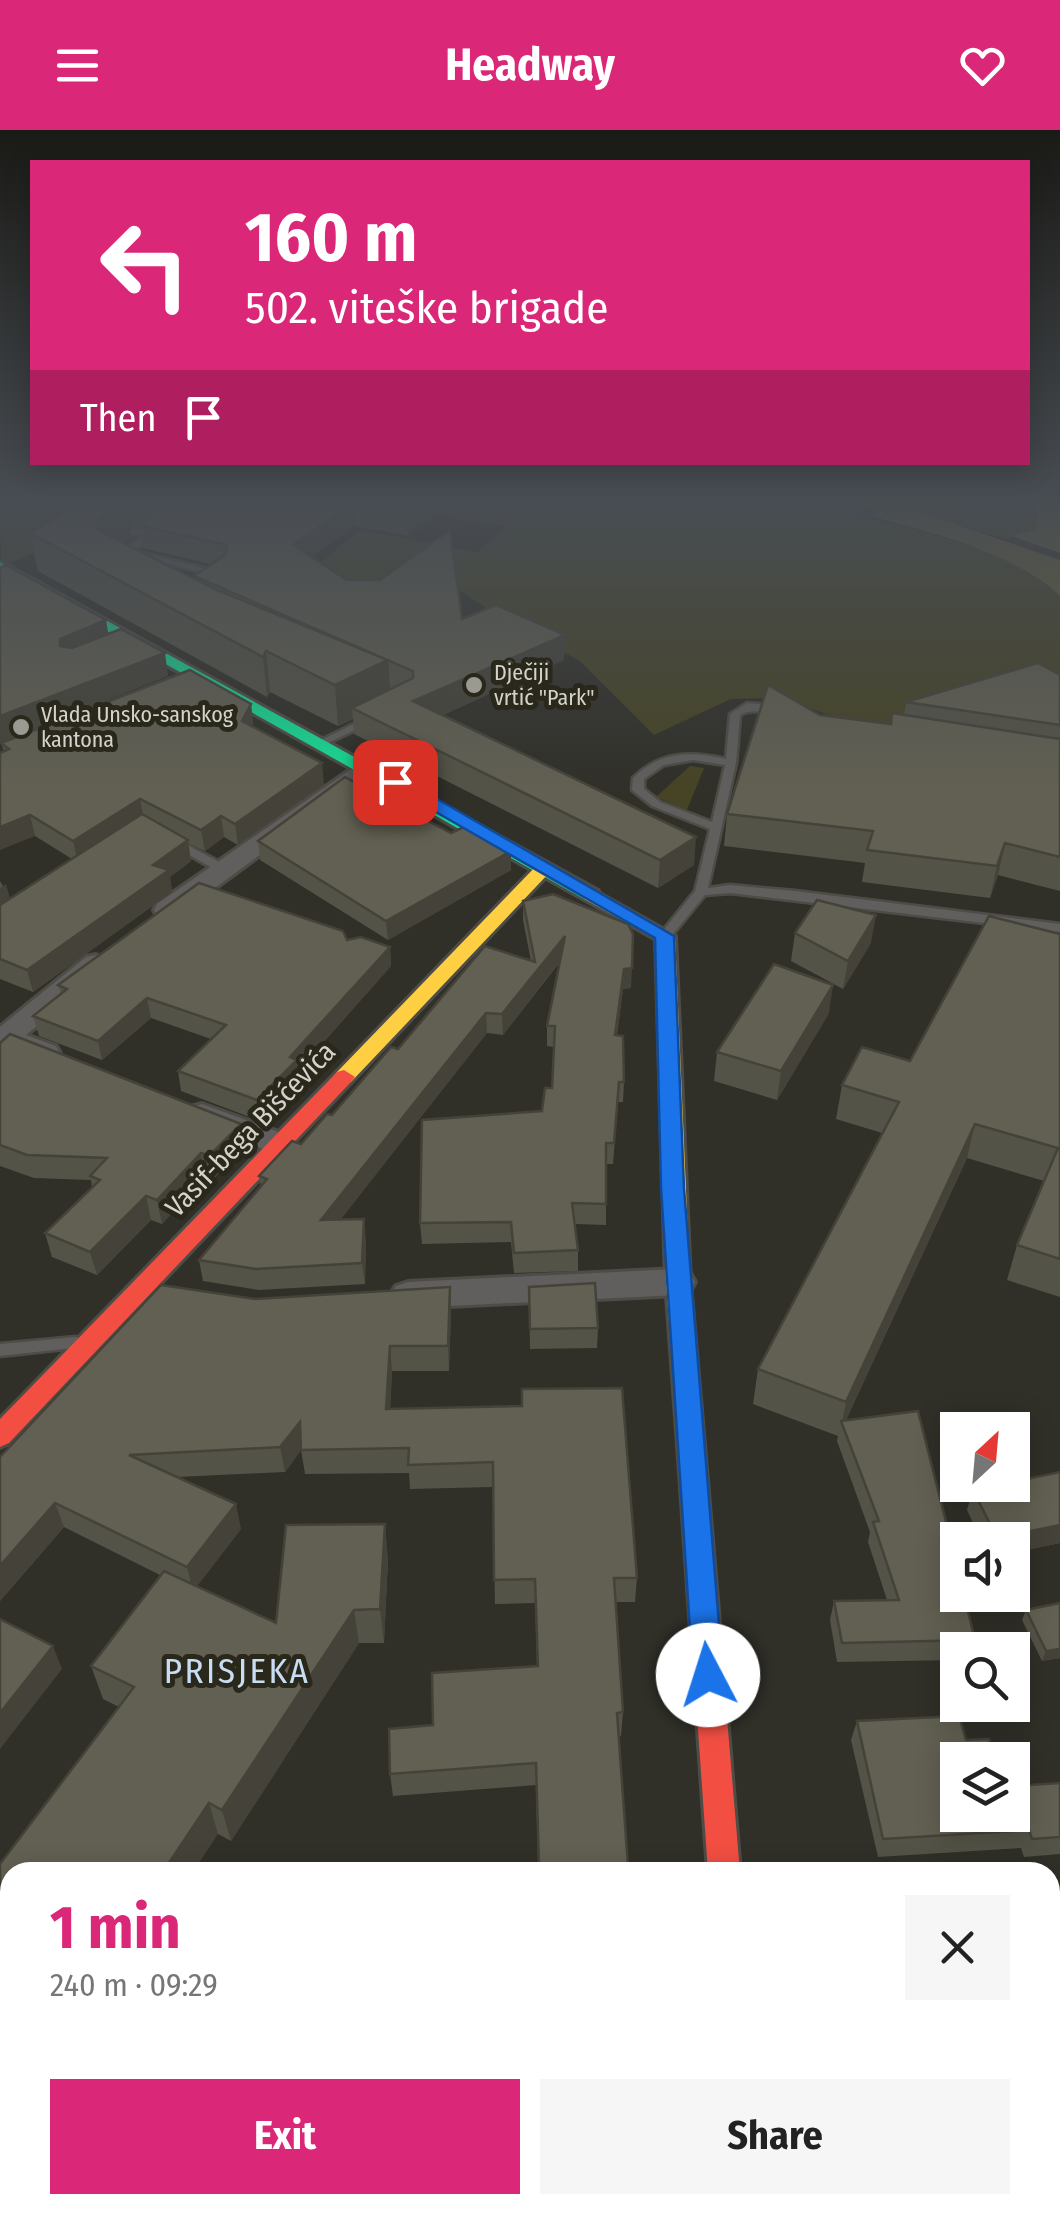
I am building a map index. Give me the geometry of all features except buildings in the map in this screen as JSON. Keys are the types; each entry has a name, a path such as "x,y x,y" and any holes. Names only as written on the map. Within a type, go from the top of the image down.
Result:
{"street":[{"path":"54,598 129,643 202,674 665,936 678,1282 723,1862"},
{"path":"167,688 202,674"},
{"path":"146,926 366,766"},
{"name":"Vasif-bega Bišćevića","path":"0,1436 276,1143 545,867"},
{"path":"2,1040 116,948"},
{"path":"2,1040 77,1066"},
{"path":"168,1101 276,1143"},
{"path":"374,1297 678,1282"},
{"path":"142,1287 186,1297"}],"lane":[{"path":"665,936 701,892 731,763 734,714 756,705 793,712"},
{"path":"322,742 373,718"},
{"path":"714,827 656,804 638,790 639,778 664,759 680,755 731,763"},
{"path":"162,834 223,869"},
{"path":"701,892 730,889 794,895 1060,928"},
{"path":"0,1350 90,1342"}],"shaded area":[{"path":"472,598 1060,598 1060,693 935,736 856,725 782,698 731,699 654,735 580,661 510,624"},
{"path":"690,766 704,768 687,810 656,797"}],"traffic: fast":[{"path":"59,598 591,895"}],"traffic: slow":[{"path":"344,1077 545,867"},
{"path":"591,895 665,936 678,1282 691,1445"}],"traffic: jam":[{"path":"0,1436 344,1077"},
{"path":"691,1445 723,1862"}],"place":[{"name":"Dječiji vrtić \"Park\"","path":"474,685"},
{"name":"Vlada Unsko-sanskog kantona","path":"21,727"}],"district":[{"name":"PRISJEKA","path":"237,1671"}],"route":[{"path":"395,782 665,936 672,1188 708,1675"}]}
